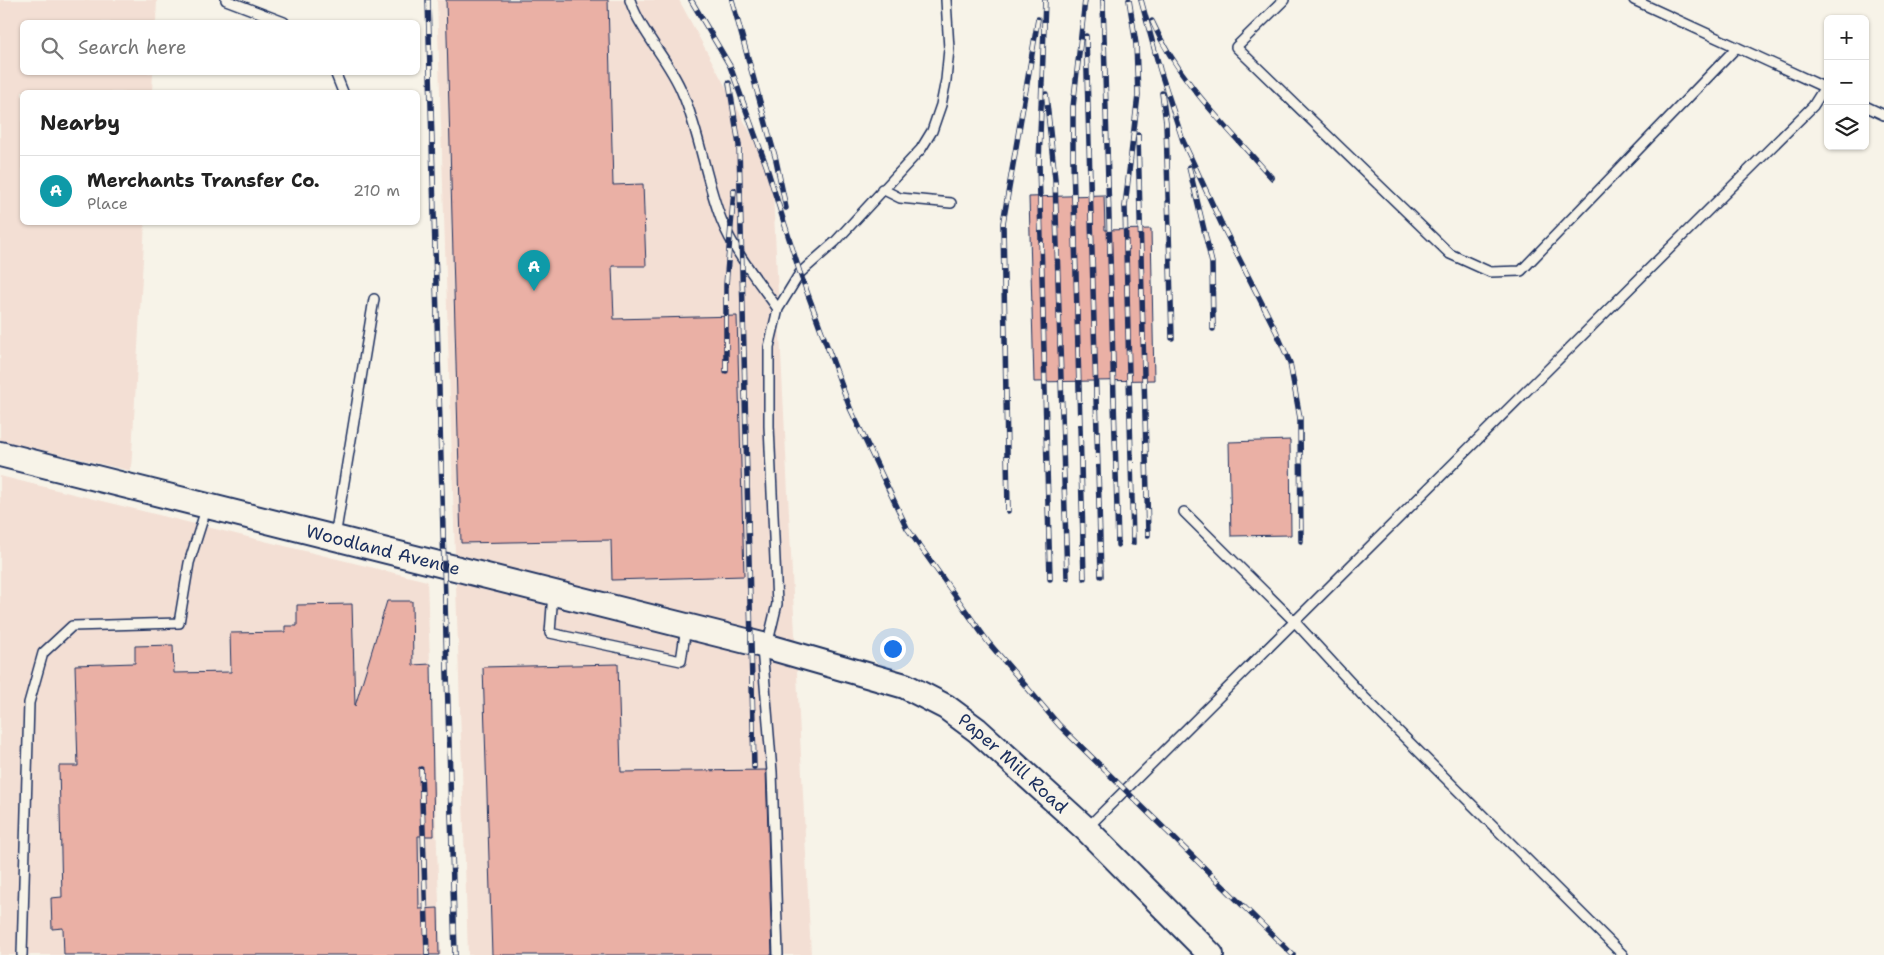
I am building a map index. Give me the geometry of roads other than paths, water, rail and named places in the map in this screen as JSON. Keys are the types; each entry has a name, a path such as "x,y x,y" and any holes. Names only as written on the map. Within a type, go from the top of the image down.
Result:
{"street":[{"name":"Woodland Avenue","path":"0,454 764,646"},
{"name":"Paper Mill Road","path":"764,646 905,686 946,708 977,730 1086,829 1211,955"}],"lane":[{"path":"226,0 279,20"},
{"path":"630,0 642,24 675,75 684,95 722,220 742,257 778,309"},
{"path":"778,955 772,772 764,646 777,604 769,426 769,347 778,309 800,273 835,242 882,189 921,150 932,131 941,105 949,50 946,0"},
{"path":"1284,0 1236,47 1450,254 1490,272 1521,271 1736,47"},
{"path":"1634,0 1824,87"},
{"path":"336,75 342,90"},
{"path":"1086,829 1813,106 1824,91"},
{"path":"1869,108 1884,115"},
{"path":"882,189 900,198 951,203"},
{"path":"335,538 374,299"},
{"path":"22,955 29,703 43,653 72,626 179,623 189,563 207,506"},
{"path":"1184,512 1295,622 1362,696 1623,955"},
{"path":"554,592 550,633 681,661 686,626"}],"railway":[{"path":"428,0 455,955"},
{"path":"691,0 730,66 766,165 800,273 850,408 907,528 988,642 1059,725 1293,955"},
{"path":"732,0 776,160 786,208"},
{"path":"1045,0 1039,163 1050,579"},
{"path":"1084,578 1073,107 1085,0"},
{"path":"1103,0 1118,545"},
{"path":"1129,0 1136,44 1138,95 1125,206 1133,543"},
{"path":"1141,0 1160,70 1183,141 1290,363 1300,418 1301,541"},
{"path":"1008,511 1003,223 1038,19"},
{"path":"1152,21 1163,43 1190,84 1272,178"},
{"path":"1086,36 1101,576"},
{"path":"729,83 739,145 754,767"},
{"path":"1162,93 1166,122 1172,338"},
{"path":"1046,94 1055,179 1067,578"},
{"path":"1138,135 1148,535"},
{"path":"1189,167 1212,263 1213,329"},
{"path":"726,371 726,285 734,190"},
{"path":"421,769 427,955"}],"place":[{"name":"Merchants Transfer Co.","path":"534,291"}]}
